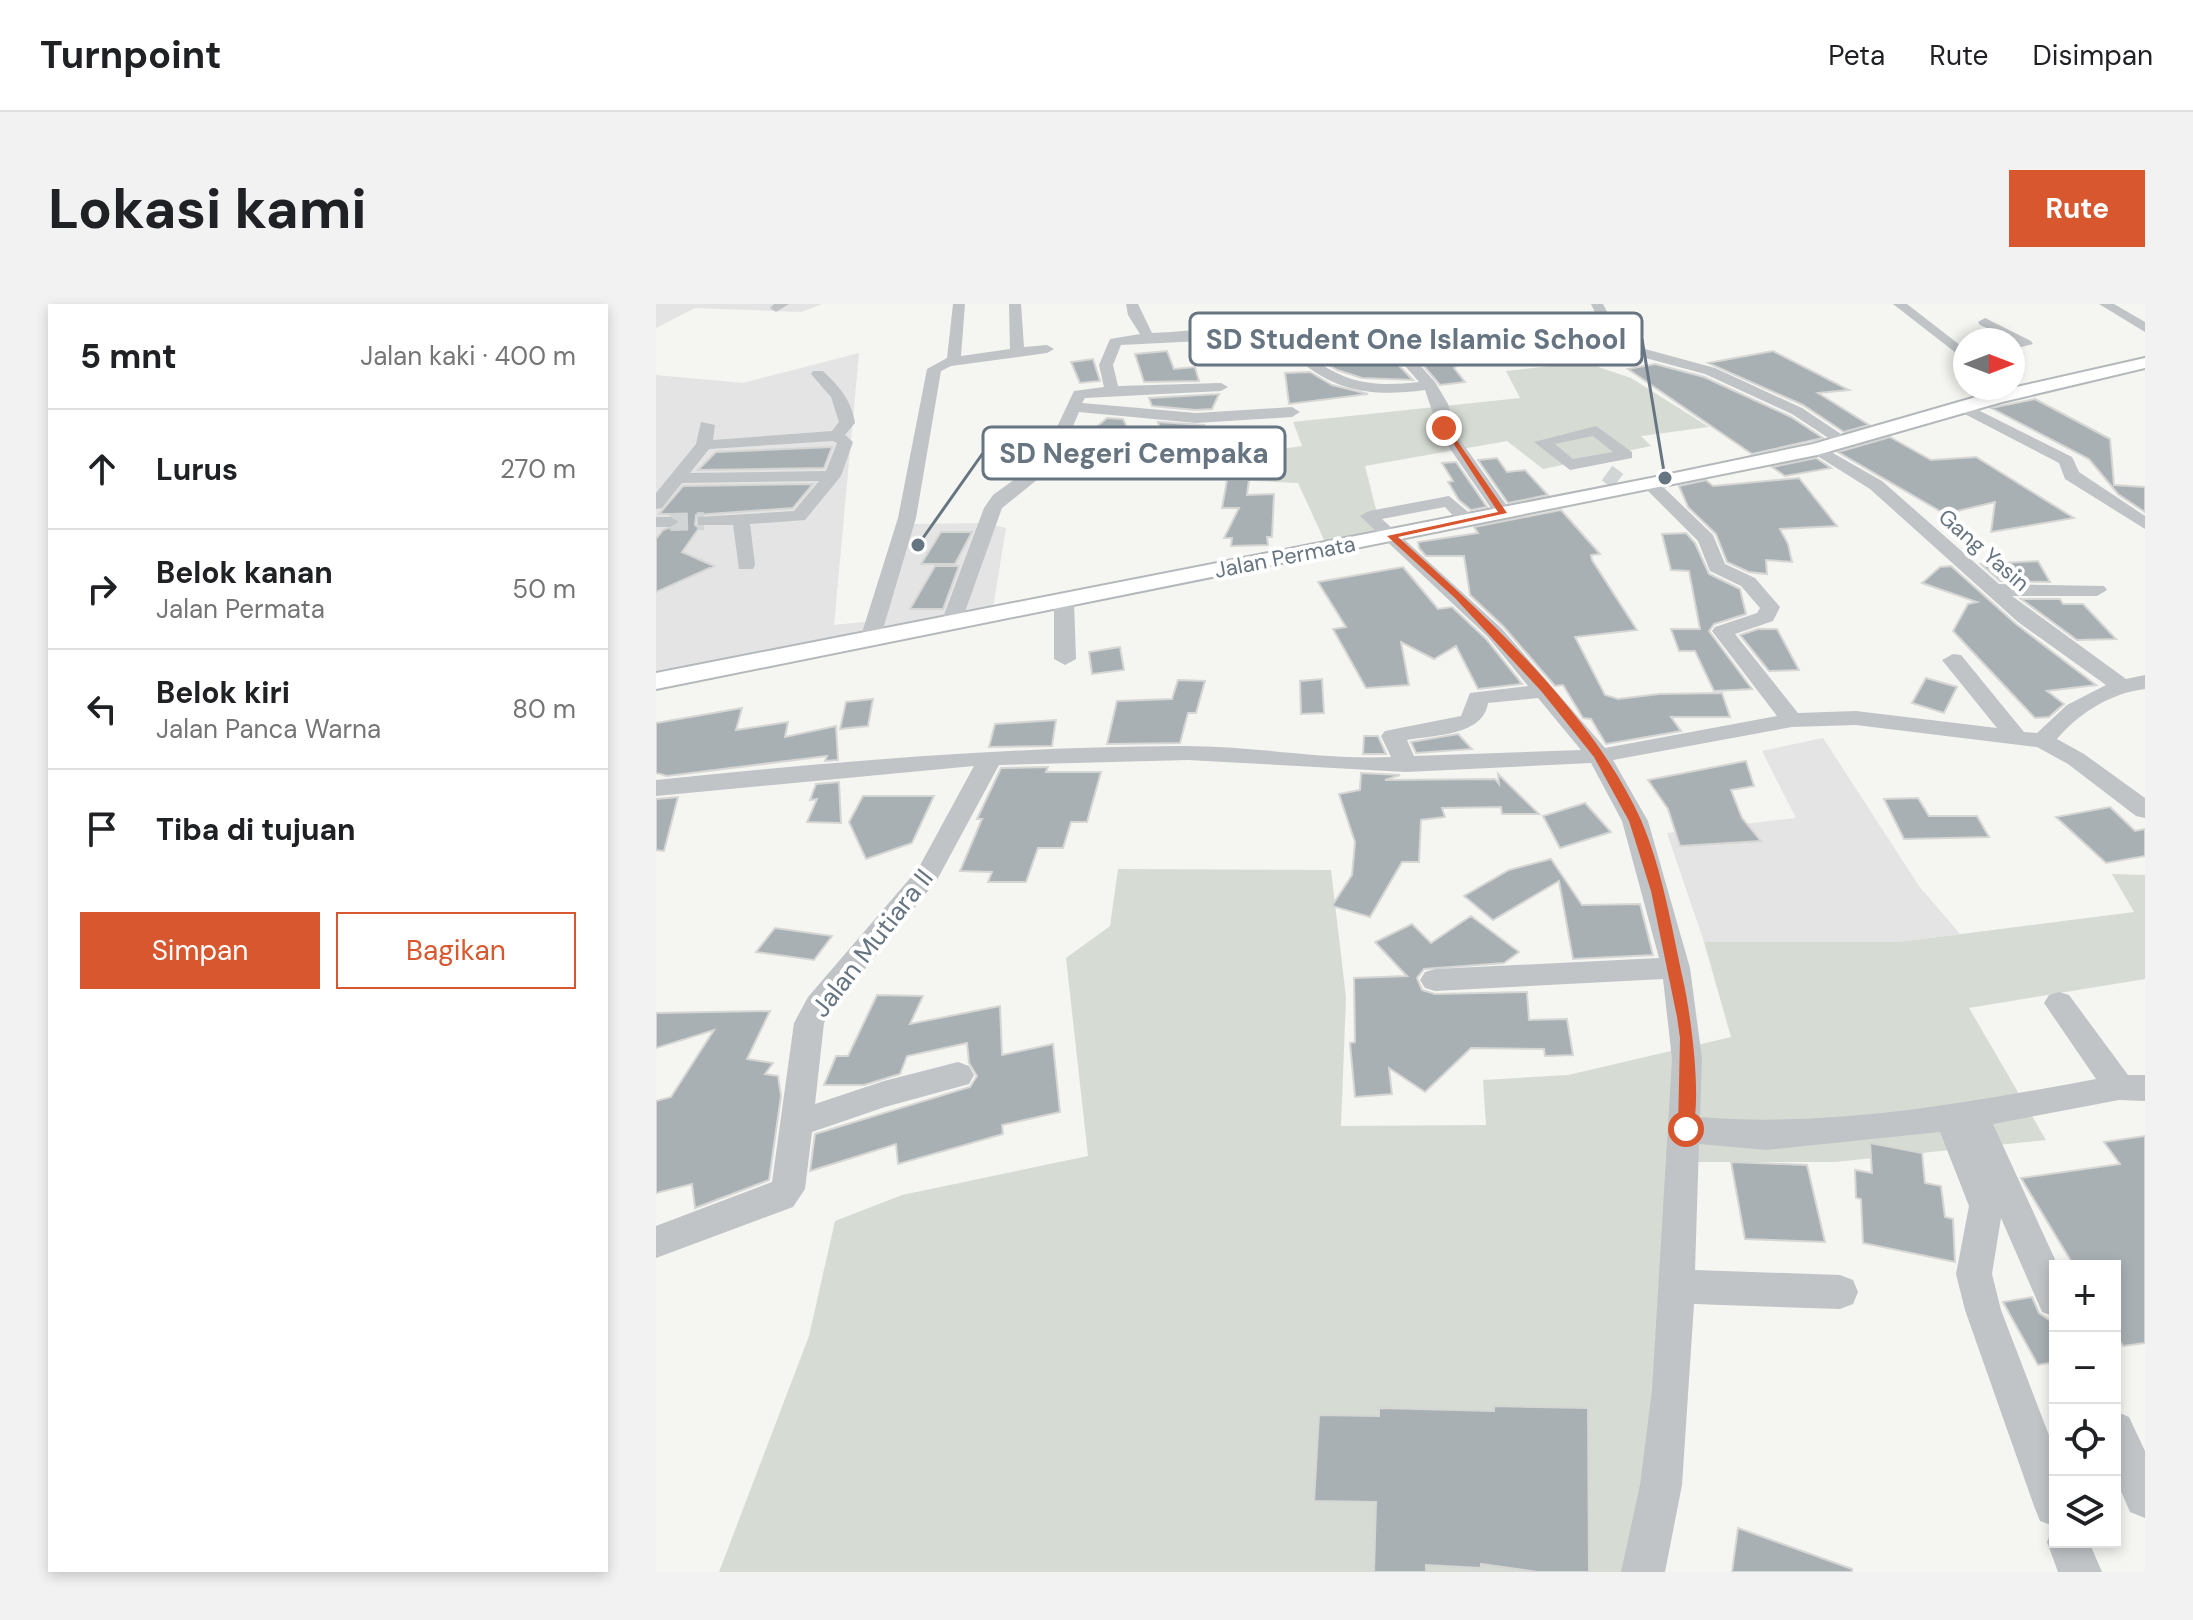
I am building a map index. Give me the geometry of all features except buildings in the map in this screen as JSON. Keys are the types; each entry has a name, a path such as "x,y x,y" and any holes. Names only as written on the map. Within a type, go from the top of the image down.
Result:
{"main road":[{"name":"Jalan Permata","path":"2025,387 2145,363"},
{"name":"Jalan Permata","path":"656,681 1503,513 1620,474 1817,449 1982,400"}],"street":[{"path":"954,360 959,304"},
{"path":"1015,304 1017,352"},
{"path":"1132,304 1134,315 1148,337"},
{"path":"1597,304 1617,346 1710,371 1797,411 1845,442"},
{"path":"1899,304 1953,345"},
{"path":"2105,304 2145,328"},
{"path":"1985,322 1996,328"},
{"path":"1368,325 1397,348 1430,385 1440,404 1448,434 1503,513"},
{"path":"1112,391 1106,365 1115,342 1148,337 1238,333 1271,336 1348,386 1364,391 1430,385"},
{"path":"870,639 907,518 934,369 954,360 1047,349"},
{"path":"818,374 833,388 846,410 847,423 836,436"},
{"path":"951,623 993,508 999,499 1049,462 1079,394 1221,387"},
{"path":"1074,407 1196,418 1292,412"},
{"path":"1962,407 2066,460 2071,475 2145,524"},
{"path":"656,504 704,445 707,425"},
{"path":"1599,431 1626,455 1620,474 1570,465 1542,442 1599,431"},
{"path":"1568,435 1707,539 1717,567 1748,582 1770,607 1766,617 1722,631 1792,720"},
{"path":"704,445 836,436 843,439 845,448 833,476 799,516 704,521"},
{"name":"Gang Yasin","path":"1817,449 1876,485 1992,590 2057,642 2121,685"},
{"path":"1049,462 1249,456"},
{"path":"679,478 833,476"},
{"path":"741,520 746,565"},
{"path":"1391,536 1458,596 1546,690 1599,756 1635,821 1645,847 1676,968 1687,1038 1686,1129 1661,1485 1643,1572"},
{"path":"1992,590 2097,590"},
{"path":"1064,602 1065,659"},
{"path":"1953,660 2016,737"},
{"path":"2043,741 2057,723 2121,685 2145,682"},
{"path":"1406,765 1393,736 1468,721 1475,715 1478,698 1546,690"},
{"path":"656,788 836,769 990,759 1188,753 1406,765 1599,756 1792,720 1873,719 1929,729 2043,741 2076,759 2145,810"},
{"name":"Jalan Mutiara II","path":"656,1242 781,1196 790,1181 809,1023 818,1005 928,874 990,759"},
{"path":"1435,980 1676,968"},
{"path":"2059,1003 2132,1088"},
{"path":"796,1124 884,1094 958,1075"},
{"path":"1686,1129 1766,1136 1962,1116 2132,1088"},
{"path":"1962,1116 2049,1288"},
{"path":"1962,1116 1986,1206 1974,1274 1983,1310 2049,1490"},
{"path":"1677,1286 1840,1292"},
{"path":"2121,1444 2145,1497"},
{"path":"2070,1548 2080,1572"}],"shaded area":[{"path":"656,304 822,304 801,312 695,308 656,328"},
{"path":"859,353 834,625 882,620 910,524 984,523 1006,528 992,614 656,683 656,375 743,383"},
{"path":"1584,362 1631,378 1709,427 1641,436 1651,446 1543,469 1507,441 1365,466 1382,533 1326,544 1298,483 1211,479 1207,460 1302,446 1293,422 1520,398 1506,371"},
{"path":"1823,738 1919,886 1960,934 1898,942 1704,942 1667,833 1796,818 1762,751"},
{"path":"1118,869 1331,870 1346,997 1341,1126 1486,1125 1483,1080 1568,1075 1731,1037 1704,942 1898,942 2134,912 2112,874 2145,875 2145,979 1969,1008 2046,1140 1835,1162 1683,1162 1658,1572 719,1572 809,1336 835,1221 902,1195 1088,1156 1066,958 1110,926"}],"tunnel":[{"path":"1607,473 1618,481"},
{"path":"670,522 704,521"}],"place":[{"name":"SD Student One Islamic School","path":"1665,478"},
{"name":"SD Negeri Cempaka","path":"918,545"}],"route":[{"path":"1444,428 1503,513 1391,536 1458,596 1546,690 1599,756 1635,821 1645,847 1676,968 1687,1038 1686,1129"}]}
